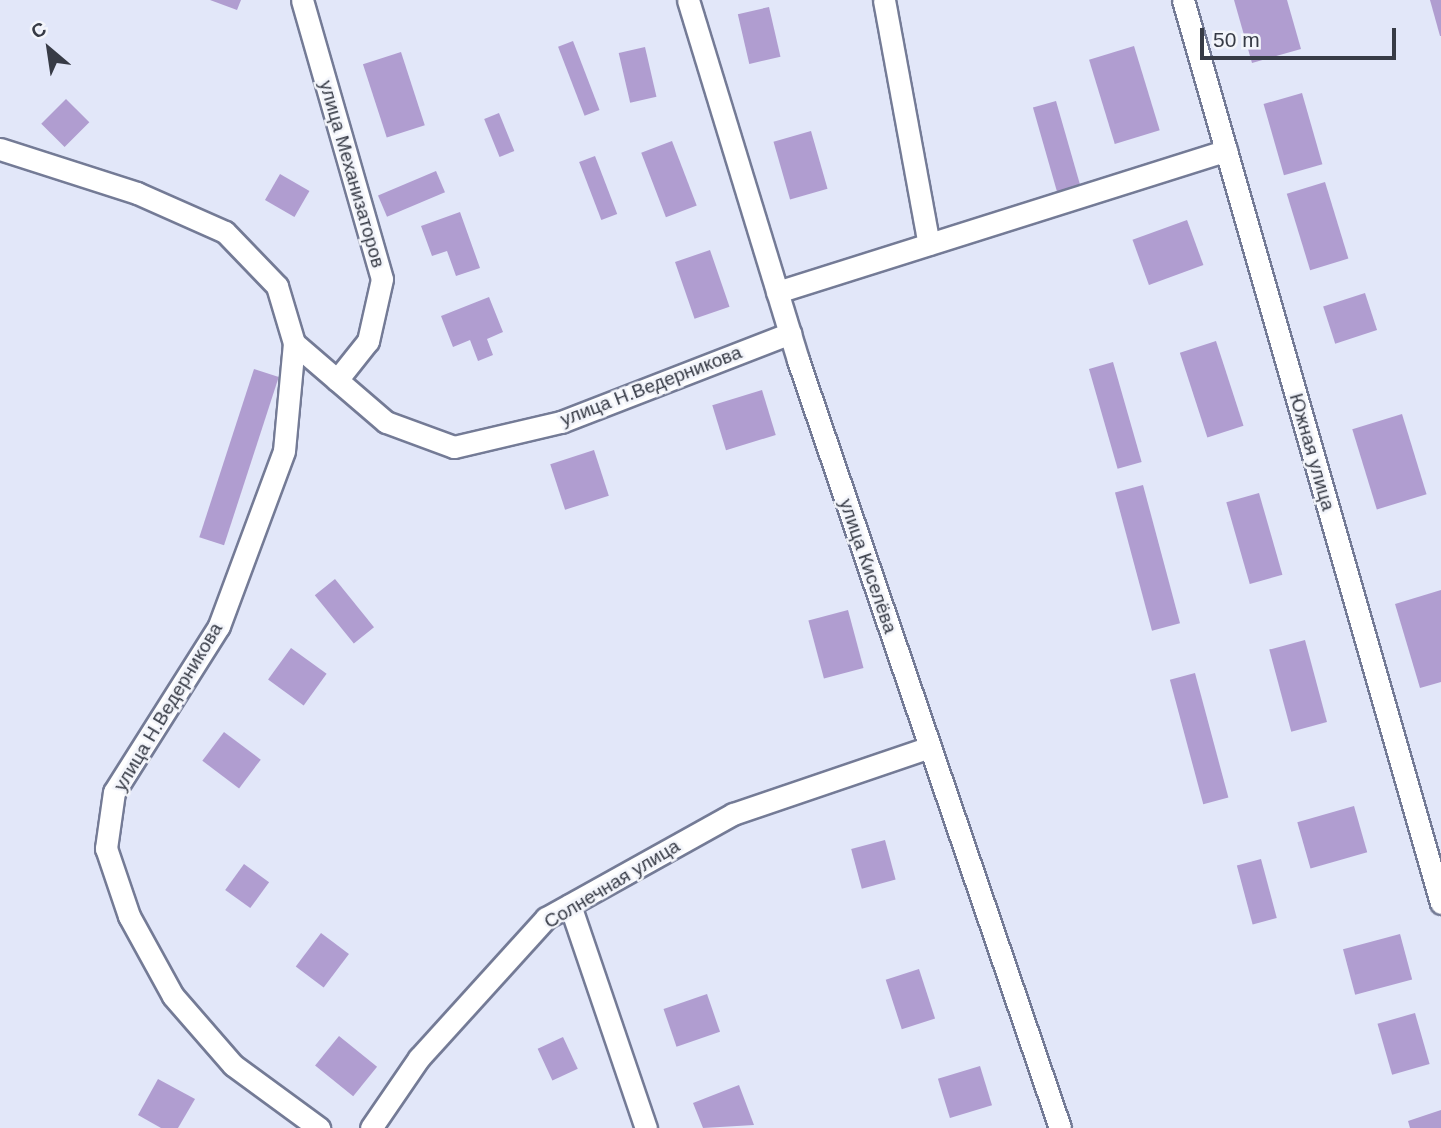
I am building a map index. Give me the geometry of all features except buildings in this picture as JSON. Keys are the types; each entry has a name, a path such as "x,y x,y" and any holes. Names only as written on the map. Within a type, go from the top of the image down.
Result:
{"street":[{"name":"улица Механизаторов","path":"302,0 382,279 368,341 337,380"},
{"name":"улица Киселёва","path":"688,0 790,333 1060,1128"},
{"path":"884,0 929,244"},
{"name":"Южная улица","path":"1183,0 1441,903"},
{"name":"улица Н.Ведерникова","path":"0,149 137,193 225,232 277,286 294,343 284,451 219,626 114,792 106,848 129,916 173,996 233,1065 319,1128"},
{"path":"777,292 1226,150"},
{"name":"улица Н.Ведерникова","path":"294,343 386,422 454,447 561,422 790,333"},
{"name":"Солнечная улица","path":"371,1128 419,1058 546,918 733,814 930,747"},
{"path":"570,905 646,1128"}]}
